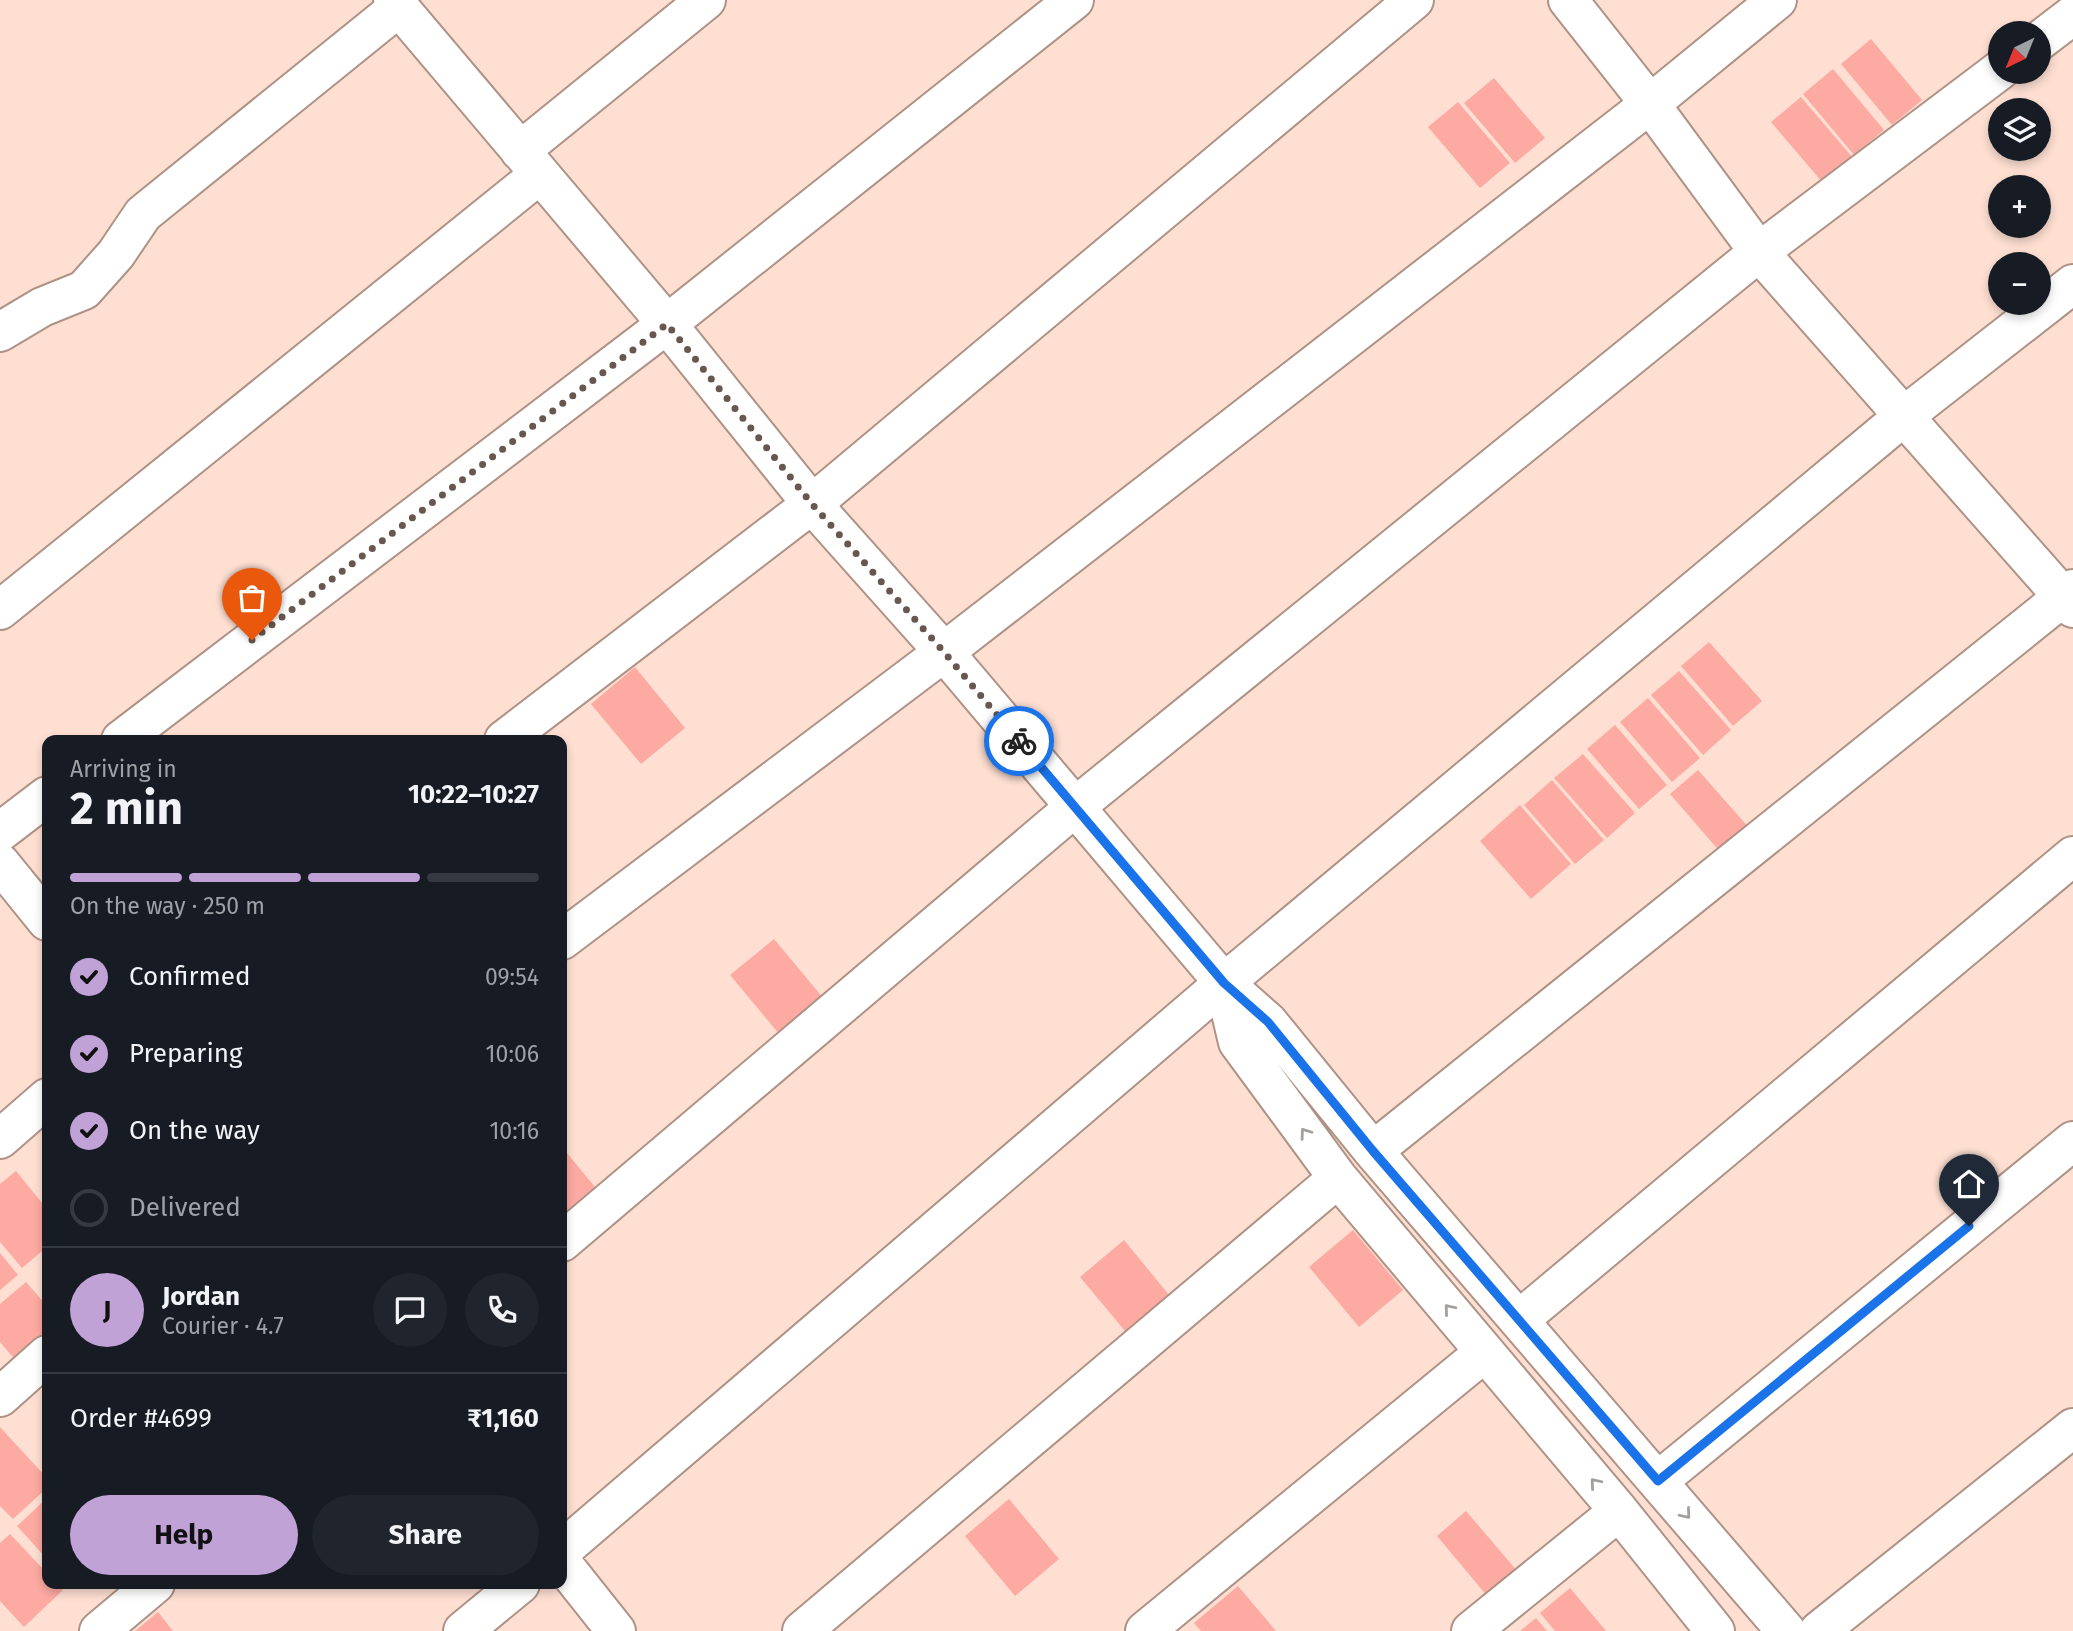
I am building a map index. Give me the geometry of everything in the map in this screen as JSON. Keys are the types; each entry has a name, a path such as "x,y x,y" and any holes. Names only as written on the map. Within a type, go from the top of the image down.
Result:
{"street":[{"path":"0,610 530,163 706,0"},
{"path":"128,735 667,324 1074,0"},
{"path":"511,735 812,504 1414,0"},
{"path":"1373,1151 2070,598 1759,252 1650,104 1568,0"},
{"path":"567,936 944,652 1650,104 1777,0"},
{"path":"0,332 42,307 83,290 116,254 143,215 396,4 667,324 812,504 944,652 1224,983 1268,1022 1373,1151 1786,1631"},
{"path":"2051,32 2073,15"},
{"path":"567,1238 1075,807 1759,252 1988,79"},
{"path":"567,1545 1224,983 1904,416 2073,284"},
{"path":"0,832 42,800"},
{"path":"1519,1320 2073,856"},
{"path":"0,863 42,915"},
{"path":"1224,983 1238,1042 1338,1178 1619,1511 1715,1631"},
{"path":"0,1139 42,1102"},
{"path":"1658,1481 2073,1141"},
{"path":"802,1631 1338,1178"},
{"path":"1145,1631 1485,1352"},
{"path":"0,1397 42,1359"},
{"path":"1819,1631 2073,1428"},
{"path":"1471,1631 1619,1511"},
{"path":"567,1569 616,1631"},
{"path":"99,1631 149,1589"},
{"path":"463,1631 514,1589"}],"building":[{"path":"1871,39 1922,100 1892,125 1841,64"},
{"path":"1833,69 1884,130 1854,155 1803,94"},
{"path":"1494,78 1545,138 1515,163 1464,103"},
{"path":"1801,97 1853,158 1823,183 1771,122"},
{"path":"1458,102 1510,163 1480,188 1428,127"},
{"path":"1709,642 1762,701 1733,726 1681,666"},
{"path":"635,667 685,728 641,764 591,704"},
{"path":"1679,671 1731,730 1703,755 1651,695"},
{"path":"1648,698 1700,758 1672,782 1620,722"},
{"path":"1615,725 1667,785 1639,809 1587,749"},
{"path":"1583,754 1635,813 1607,838 1554,778"},
{"path":"1698,770 1751,830 1722,854 1670,794"},
{"path":"1552,780 1604,840 1575,864 1524,805"},
{"path":"1520,805 1571,864 1531,899 1480,841"},
{"path":"774,939 824,999 780,1035 730,975"},
{"path":"567,1153 595,1187 567,1211"},
{"path":"16,1171 42,1203 42,1251 22,1268 0,1242 0,1184"},
{"path":"1353,1230 1403,1290 1359,1327 1309,1267"},
{"path":"1124,1240 1174,1301 1130,1337 1080,1277"},
{"path":"0,1253 18,1275 0,1290"},
{"path":"26,1282 42,1300 42,1352 23,1369 0,1342 0,1304"},
{"path":"0,1427 42,1473 42,1493 13,1519 0,1506"},
{"path":"1009,1499 1059,1559 1015,1596 965,1536"},
{"path":"42,1503 42,1554 17,1526"},
{"path":"1466,1511 1518,1572 1488,1597 1437,1536"},
{"path":"10,1534 42,1568 42,1589 63,1590 24,1627 0,1601 0,1543"},
{"path":"1238,1586 1276,1631 1201,1631 1194,1623"},
{"path":"1570,1588 1606,1631 1555,1631 1540,1613"},
{"path":"158,1612 173,1631 135,1631"},
{"path":"1536,1618 1547,1631 1520,1631"}],"way so far":[{"path":"252,640 667,324 812,504 1019,741"}],"route":[{"path":"1019,741 1224,983 1268,1022 1373,1151 1658,1481 1969,1226"}]}
